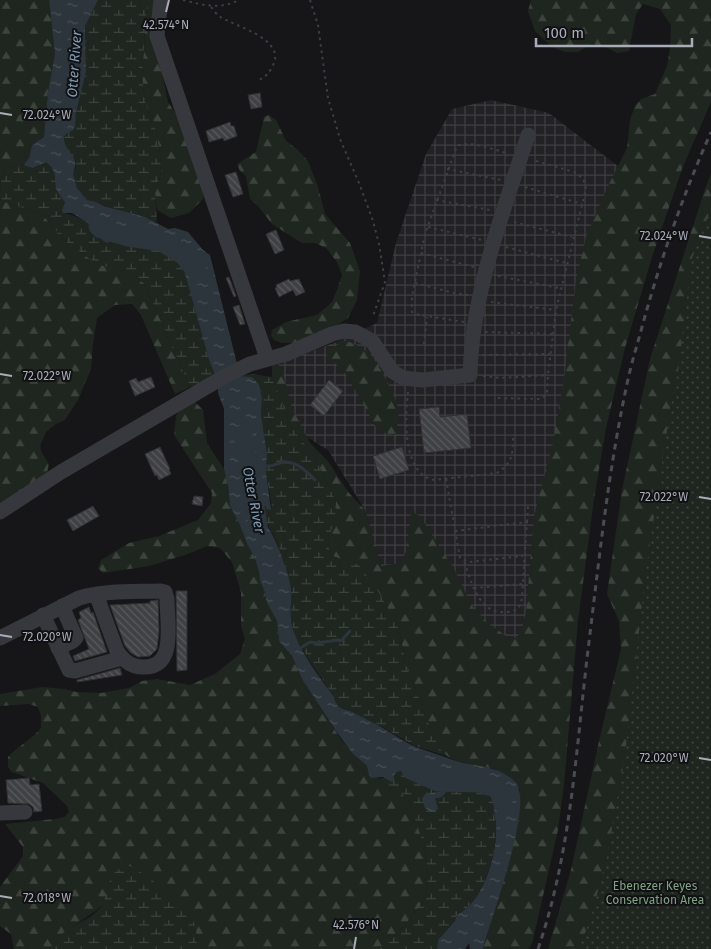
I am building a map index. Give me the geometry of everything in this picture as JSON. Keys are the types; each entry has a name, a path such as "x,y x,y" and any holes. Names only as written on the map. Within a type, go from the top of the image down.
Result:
{"street":[{"path":"161,0 157,36 267,358"},
{"path":"0,512 61,472 227,376 250,364 286,354 332,334 344,331 355,332 364,336 372,341 392,371 403,378 422,380 470,375 473,332 486,272 528,135"},
{"path":"0,638 79,598 96,594 161,591 167,595 168,648 165,657 157,666 142,668 128,664 122,658 96,594"},
{"path":"58,648 76,638 62,606"},
{"path":"43,615 67,668 71,671 122,658"},
{"path":"0,806 0,813 25,812"}],"path":[{"path":"183,0 211,7 230,5 239,0"},
{"path":"310,0 318,26 328,98 340,139 373,221 379,244 384,282 373,316"},
{"path":"211,7 218,15 247,28 264,39 271,47 275,56 274,65 264,78 258,80"},
{"path":"436,200 503,215 573,237"},
{"path":"421,253 486,272 560,288"},
{"path":"415,283 480,298 556,310"},
{"path":"424,344 427,316"},
{"path":"473,332 553,334"},
{"path":"471,355 550,354"},
{"path":"470,375 500,378 548,375"},
{"path":"410,380 406,426 412,458 425,479 434,480 497,473 506,468 511,459 513,436"},
{"path":"446,479 460,558 464,561 481,603 486,607 503,613 512,612 518,609 521,604 528,506"},
{"path":"455,531 527,522"},
{"path":"464,561 525,556"},
{"path":"474,588 523,584"}],"shaded area":[{"path":"491,100 549,113 619,167 526,637 518,649 381,566 365,510 328,450 297,431 274,366 341,340 377,323 396,243 426,154 452,109"}],"green space":[{"path":"0,0 49,0 55,54 48,91 44,137 32,145 29,158 24,164 5,167 0,183"},
{"path":"98,0 147,0 142,77 146,106 155,127 160,153 161,172 155,193 157,222 87,200 77,188 73,173 76,167 64,144 65,135 68,134 74,123 86,72 85,26"},
{"path":"147,0 158,0 162,72 168,102 175,113 205,191 203,199 189,213 171,218 157,210 155,193 161,172 160,153 155,127 146,106 142,77"},
{"path":"531,0 711,0 711,102 682,169 652,257 625,348 606,428 594,499 578,621 564,785 558,830 533,940 529,949 483,949 519,818 520,790 515,783 495,769 456,761 441,750 407,668 398,626 340,559 330,555 328,541 336,501 315,458 290,425 272,377 272,365 276,360 283,373 292,408 310,443 327,460 349,493 365,510 381,566 401,563 407,549 411,511 420,516 454,569 472,606 489,624 509,638 515,638 521,633 526,612 534,516 553,443 564,379 576,280 586,237 627,148 630,120 635,106 641,99 655,94 667,66 671,25 660,9 643,4 636,14 629,51 617,53 604,46 592,44 578,52 565,52 552,47 535,31 528,11"},
{"path":"269,115 276,120 286,141 308,161 318,187 325,214 350,243 360,271 357,300 348,318 325,333 294,343 282,343 274,340 271,336 272,330 286,322 317,315 332,302 342,275 337,262 326,248 315,243 302,243 272,224 250,199 246,176 240,171 237,164 256,152 264,117"},
{"path":"46,161 56,174 56,188 65,202 63,208 66,214 77,217 96,228 107,243 126,234 134,233 161,242 175,253 178,252 179,248 182,251 182,263 209,360 216,376 190,387 144,283 129,273 97,264 65,241 42,214 2,201 0,183 5,167 24,164 34,168"},
{"name":"Ebenezer Keyes Conservation Area","path":"711,174 711,772 601,878 620,895 702,949 548,949 571,870 621,649 619,621 607,594 622,490 650,359"},
{"path":"0,186 3,201 42,214 65,241 97,264 129,273 144,283 190,387 175,394 141,315 132,304 115,305 97,318 91,369 78,400 65,420 46,432 40,446 49,464 46,477 0,508"},
{"name":"Ebenezer Keyes Conservation Area","path":"711,208 711,949 579,949 591,917 607,856 625,755 646,570 670,410 678,371 692,258"},
{"path":"345,341 369,353 385,377 398,408 395,435 385,433 375,426 344,372 326,355 327,350"},
{"path":"252,374 272,377 290,425 315,458 336,501 335,518 328,541 330,555 359,565 378,591 398,626 407,668 429,724 441,750 447,756 415,746 379,725 338,706 294,635 291,621 291,588 283,559 277,542 247,486 244,461 249,458 257,479 259,493 272,508 266,471 267,454 261,415 262,398 259,384 252,377 240,376"},
{"path":"195,402 203,410 207,443 224,469 230,506 254,556 267,603 277,621 279,641 292,656 302,679 340,738 353,754 389,788 395,789 408,799 418,825 425,849 428,877 425,900 384,947 378,949 197,949 196,931 192,920 171,898 102,905 61,936 53,949 14,949 11,934 0,926 0,887 23,856 23,847 5,824 55,819 64,817 69,812 67,806 43,783 12,772 8,767 8,757 41,728 41,716 38,707 29,704 0,706 0,694 42,687 76,692 101,693 129,688 142,681 157,679 190,685 215,674 240,654 245,639 241,626 241,592 232,562 220,548 207,546 149,566 103,573 98,568 101,560 129,543 159,536 198,520 211,503 212,493 174,435 176,416 182,406"},
{"path":"401,771 417,778 434,781 467,778 483,780 494,791 496,798 494,813 496,835 487,875 475,899 457,915 455,921 438,940 437,949 375,949 384,947 425,900 428,877 425,849 408,799 395,789 378,785 371,778 378,779"},
{"path":"130,866 150,878 190,915 196,927 197,949 53,949 62,934 97,912 105,899 113,875 116,871"}],"water":[{"path":"49,0 98,0 85,26 86,72 76,113 75,126 73,130 65,135 64,140 75,161 73,173 77,188 87,200 145,217 168,229 175,228 188,232 203,250 210,255 240,376 252,377 259,384 262,398 261,415 267,454 266,471 271,510 267,509 259,493 257,479 249,458 244,461 248,487 273,535 283,560 291,589 293,629 308,659 340,708 376,724 416,747 456,761 495,770 510,777 516,783 520,795 515,838 483,949 470,949 469,943 465,949 437,949 438,940 455,921 457,915 467,909 482,888 492,862 496,835 494,812 496,798 494,791 489,784 480,779 453,780 440,798 435,798 438,809 431,812 425,808 422,799 425,794 444,791 447,785 444,781 421,779 401,771 394,775 392,782 383,777 371,778 367,766 353,754 336,731 302,679 292,656 279,641 277,621 267,603 254,556 230,506 224,469 224,409 218,393 218,382 209,360 182,263 182,251 178,248 178,254 169,245 144,235 132,233 125,234 107,243 102,240 99,231 94,227 72,213 63,213 62,210 65,202 57,190 52,168 46,162 33,168 24,164 29,158 32,145 44,137 48,91 55,54"}],"building":[{"path":"260,93 262,107 251,109 248,95"},
{"path":"230,122 231,126 234,126 237,136 224,141 223,138 209,142 206,131"},
{"path":"236,172 243,194 233,197 225,175"},
{"path":"276,230 284,250 275,254 266,234"},
{"path":"229,277 236,296 234,297 226,278"},
{"path":"289,279 290,281 299,279 305,292 296,296 293,290 279,297 275,288 277,287 276,285"},
{"path":"239,305 245,324 240,325 233,307"},
{"path":"151,377 155,387 135,396 129,381 136,378 138,382"},
{"path":"329,380 343,391 324,416 310,405"},
{"path":"439,407 440,417 467,414 471,448 424,453 419,409"},
{"path":"160,447 171,474 159,480 157,475 155,476 145,454"},
{"path":"402,447 409,470 380,479 373,456"},
{"path":"194,496 203,497 202,506 192,504"},
{"path":"93,506 99,516 73,531 67,520"},
{"path":"176,591 187,591 187,670 177,671"},
{"path":"158,600 159,631 157,649 150,656 138,657 125,646 110,605 150,603 150,601"},
{"path":"89,607 91,613 93,612 107,652 75,661 73,656 89,649 78,620 81,618 79,612"},
{"path":"120,668 122,675 77,682 77,680"},
{"path":"29,778 30,785 39,784 42,811 34,812 33,807 29,804 8,803 6,780"}],"waterway":[{"name":"Otter River","path":"98,226 101,229 128,237 162,242 184,256 198,274"},
{"name":"Otter River","path":"243,434 258,525"},
{"path":"264,466 285,462 295,464 315,480"},
{"path":"299,649 310,642 341,641 350,631"},
{"name":"Otter River","path":"411,770 438,782 480,783 498,789 503,804"}],"railway":[{"path":"538,949 558,876 571,801 604,517 620,417 632,362 664,253 711,132"}]}
